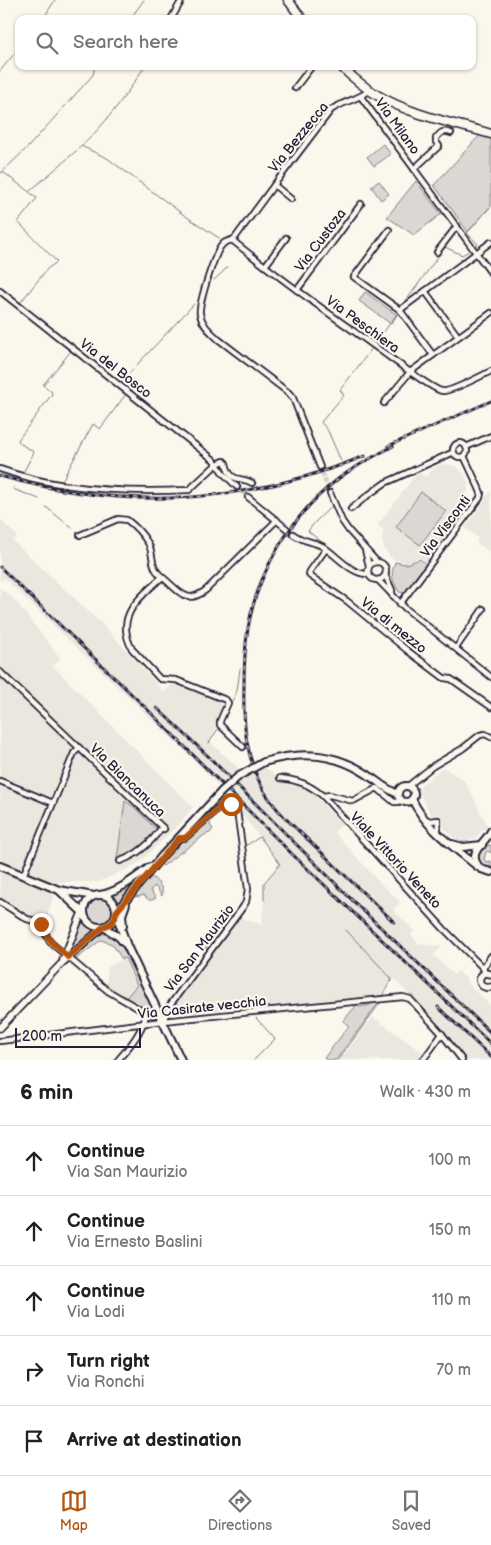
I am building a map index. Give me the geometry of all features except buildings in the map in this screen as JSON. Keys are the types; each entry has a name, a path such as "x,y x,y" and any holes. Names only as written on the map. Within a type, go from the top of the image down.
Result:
{"main road":[{"path":"288,0 299,15"},
{"path":"345,70 370,90 389,101 491,134"},
{"path":"157,862 123,886 87,901 84,912 86,920 95,927 103,927 113,921 116,913 157,862 222,791 239,776 264,762 293,755 321,755 355,767 389,791 403,797 448,843 491,878"},
{"path":"404,786 408,786 414,793 403,797 404,786"},
{"path":"491,831 478,847 475,855 476,864 480,868 491,872"},
{"path":"448,843 463,847 491,843"},
{"path":"0,866 59,890 106,897 111,900 114,904 127,946 181,1060"},
{"path":"59,890 84,912"},
{"path":"124,937 122,916 128,899"},
{"path":"103,927 119,937 127,946"}],"street":[{"path":"173,15 182,0"},
{"path":"295,88 309,70"},
{"path":"361,97 370,90"},
{"name":"Via Milano","path":"361,97 491,273"},
{"name":"Via Bezzecca","path":"291,199 274,185 331,110 338,104 361,97"},
{"name":"Via Milano","path":"414,169 439,146 436,138 441,132 451,133"},
{"path":"274,185 235,238 223,244 219,249 203,294 199,312 202,322 218,338 289,393 320,467"},
{"name":"Via Custoza","path":"297,290 360,204"},
{"path":"437,252 456,226"},
{"path":"389,230 354,277 400,310 433,355"},
{"path":"265,266 286,238"},
{"name":"Via Peschiera","path":"231,240 410,372 440,390 445,391 491,370"},
{"path":"400,310 491,242"},
{"name":"Via del Bosco","path":"0,291 214,460 223,473 237,487"},
{"path":"425,291 458,336"},
{"path":"384,403 410,372 491,313"},
{"path":"466,447 491,436"},
{"path":"458,443 463,443 466,447 467,452 464,456 458,456 454,452 454,447 458,443"},
{"path":"351,509 385,483 454,452"},
{"name":"Via Visconti","path":"400,604 480,498 481,493 464,456"},
{"name":"Via del Bosco","path":"217,464 222,461 225,462 230,474 238,480 247,480 252,483"},
{"path":"0,469 72,486 166,491 189,490 217,464"},
{"path":"330,493 348,531 377,562 385,566 385,575 392,595"},
{"path":"248,497 287,529"},
{"path":"80,535 118,519 128,520 148,543 155,568 182,595 192,597 199,595 276,520"},
{"path":"293,534 300,539 321,546 352,569 357,571 369,570"},
{"name":"Via di mezzo","path":"326,549 310,571 310,576 347,601 444,678 451,679 491,707"},
{"path":"365,550 372,578 378,580 400,604 491,677"},
{"path":"369,570 372,563 377,562"},
{"path":"378,580 385,575"},
{"path":"162,576 130,610 126,627 129,644 160,679 176,680 226,700 228,703 220,725 243,747"},
{"path":"456,648 483,609"},
{"name":"Via Biancanuca","path":"0,672 163,828 142,850 120,861"},
{"path":"408,786 480,735 485,734 491,737"},
{"path":"23,876 74,754 79,748"},
{"name":"Viale Vittorio Veneto","path":"280,778 302,782 323,796 444,929 486,971"},
{"path":"0,781 53,804"},
{"path":"323,796 330,795 353,801 377,788 394,802 398,802 403,797"},
{"name":"Via San Maurizio","path":"162,1021 170,1005 243,907 248,896 248,880 237,811 233,806 223,805 185,838 179,838"},
{"path":"422,818 430,821 438,820 438,833"},
{"path":"0,902 28,919 39,922 50,942 108,990 132,1006 152,1014 158,1013"},
{"path":"67,956 81,914 84,912"},
{"path":"0,1028 67,956 103,927"},
{"path":"491,956 486,971 480,976 480,984 485,988 491,987"},
{"name":"Via Casirate vecchia","path":"0,1041 162,1021 406,997 442,1034"},
{"path":"118,1060 132,1044 144,1024 147,1012"},
{"path":"423,1060 442,1034 462,1060"}],"shaded area":[{"path":"480,135 491,138 491,206 468,232 434,185"},
{"path":"383,144 391,154 374,166 367,157"},
{"path":"379,181 389,194 381,200 371,186"},
{"path":"416,181 441,214 414,235 387,217"},
{"path":"365,292 397,315 391,324 359,301"},
{"path":"443,464 456,466 465,475 468,490 460,503 468,510 427,563 420,557 407,563 392,559 383,544 384,530 377,525 418,472 426,477 435,467"},
{"path":"491,491 491,553 476,542 478,538 465,528"},
{"path":"421,492 446,511 420,545 396,527"},
{"path":"0,519 17,536 13,541 104,626 164,692 174,683 223,703 224,707 216,729 209,741 246,775 264,766 284,783 300,787 313,794 341,823 342,825 334,832 379,882 400,902 393,910 415,931 411,935 419,944 442,947 433,955 454,975 458,971 465,977 468,984 491,1006 491,1060 466,1060 442,1029 393,978 384,996 177,1018 171,1009 174,1003 239,917 262,925 265,883 281,864 226,798 228,796 191,757 4,578 0,581"},
{"path":"420,559 426,564 404,593 399,592 392,577 395,562 406,564"},
{"path":"0,588 13,598 61,659 53,666 193,807 180,823 139,863 99,882 58,882 44,926 40,929 0,904"},
{"path":"443,767 465,781 488,827 482,830 475,839 463,841 454,838 432,816 419,793 421,785"},
{"path":"223,795 226,798 208,820 213,829 210,833 163,866 160,863 178,843 186,839 185,835"},
{"path":"125,801 134,807 157,830 140,849 117,859"},
{"path":"491,845 491,853 486,852 484,859 486,862 491,861 491,870 485,869 478,861 478,851 484,846"},
{"path":"145,874 117,907 110,896"},
{"path":"149,875 161,887 162,896 155,886 150,890 156,898 152,900 143,895 135,896"},
{"path":"100,899 109,902 112,911 109,920 100,923 91,920 88,911 91,902"},
{"path":"233,914 206,953 204,951 205,948"},
{"path":"83,919 88,925 97,930 69,954"},
{"path":"102,934 109,934 121,944 155,1009 152,1013 125,999 137,985 125,958 122,959 112,944 101,940 75,960 72,957"},
{"path":"125,958 130,967 129,971 137,985 125,999 106,985 108,967"},
{"path":"380,1001 336,1060 324,1058 349,1026 343,1021 355,1007 355,1004 358,1004 359,1007"},
{"path":"373,1017 423,1053 418,1060 340,1060"}],"waterway":[{"path":"46,15 55,0"},
{"path":"133,15 144,0"},
{"path":"177,15 186,0"},
{"path":"0,71 15,53"},
{"path":"0,174 29,146 92,76 94,70"},
{"path":"30,191 69,158 106,121 142,70"},
{"path":"81,146 107,158 184,215 219,238"},
{"path":"3,172 37,198 18,222 57,262 47,269 20,303 52,329"},
{"path":"476,246 478,244 467,233 491,206"},
{"path":"403,305 445,247 462,255 469,251"},
{"path":"214,280 228,267"},
{"path":"120,383 194,304"},
{"path":"375,344 399,311"},
{"path":"23,473 34,452 18,440 52,394 43,385 71,351 66,346"},
{"path":"341,461 328,431 321,422 344,395 340,390 373,347"},
{"path":"63,479 93,424 100,429 126,394 116,386"},
{"path":"15,486 13,489 39,499"},
{"path":"329,548 308,531 334,504"},
{"path":"46,507 72,528"},
{"path":"222,723 237,691 240,669"},
{"path":"209,743 218,729"},
{"path":"231,811 236,822 240,848"},
{"path":"245,846 260,837 280,864 264,883 264,900"},
{"path":"346,930 392,979 382,996"},
{"path":"338,1060 380,1003"},
{"path":"254,1060 275,1039 256,1018"}],"tunnel":[{"path":"320,467 330,493"},
{"path":"237,487 248,497"}],"railway":[{"path":"388,446 491,401"},
{"path":"393,446 351,470 321,493 306,509 280,545 260,585 253,606 245,649 244,699 245,726 249,752 264,791 289,822 394,922"},
{"path":"0,476 93,495 184,498 274,485 365,456"},
{"path":"0,567 147,709 291,853 491,1044"},
{"path":"157,708 207,755 353,901 491,1033"},
{"path":"438,1007 491,1057"}],"route":[{"path":"41,924 50,942 68,957 103,927 113,921 116,912 179,838 185,838 223,805 231,804"}]}
